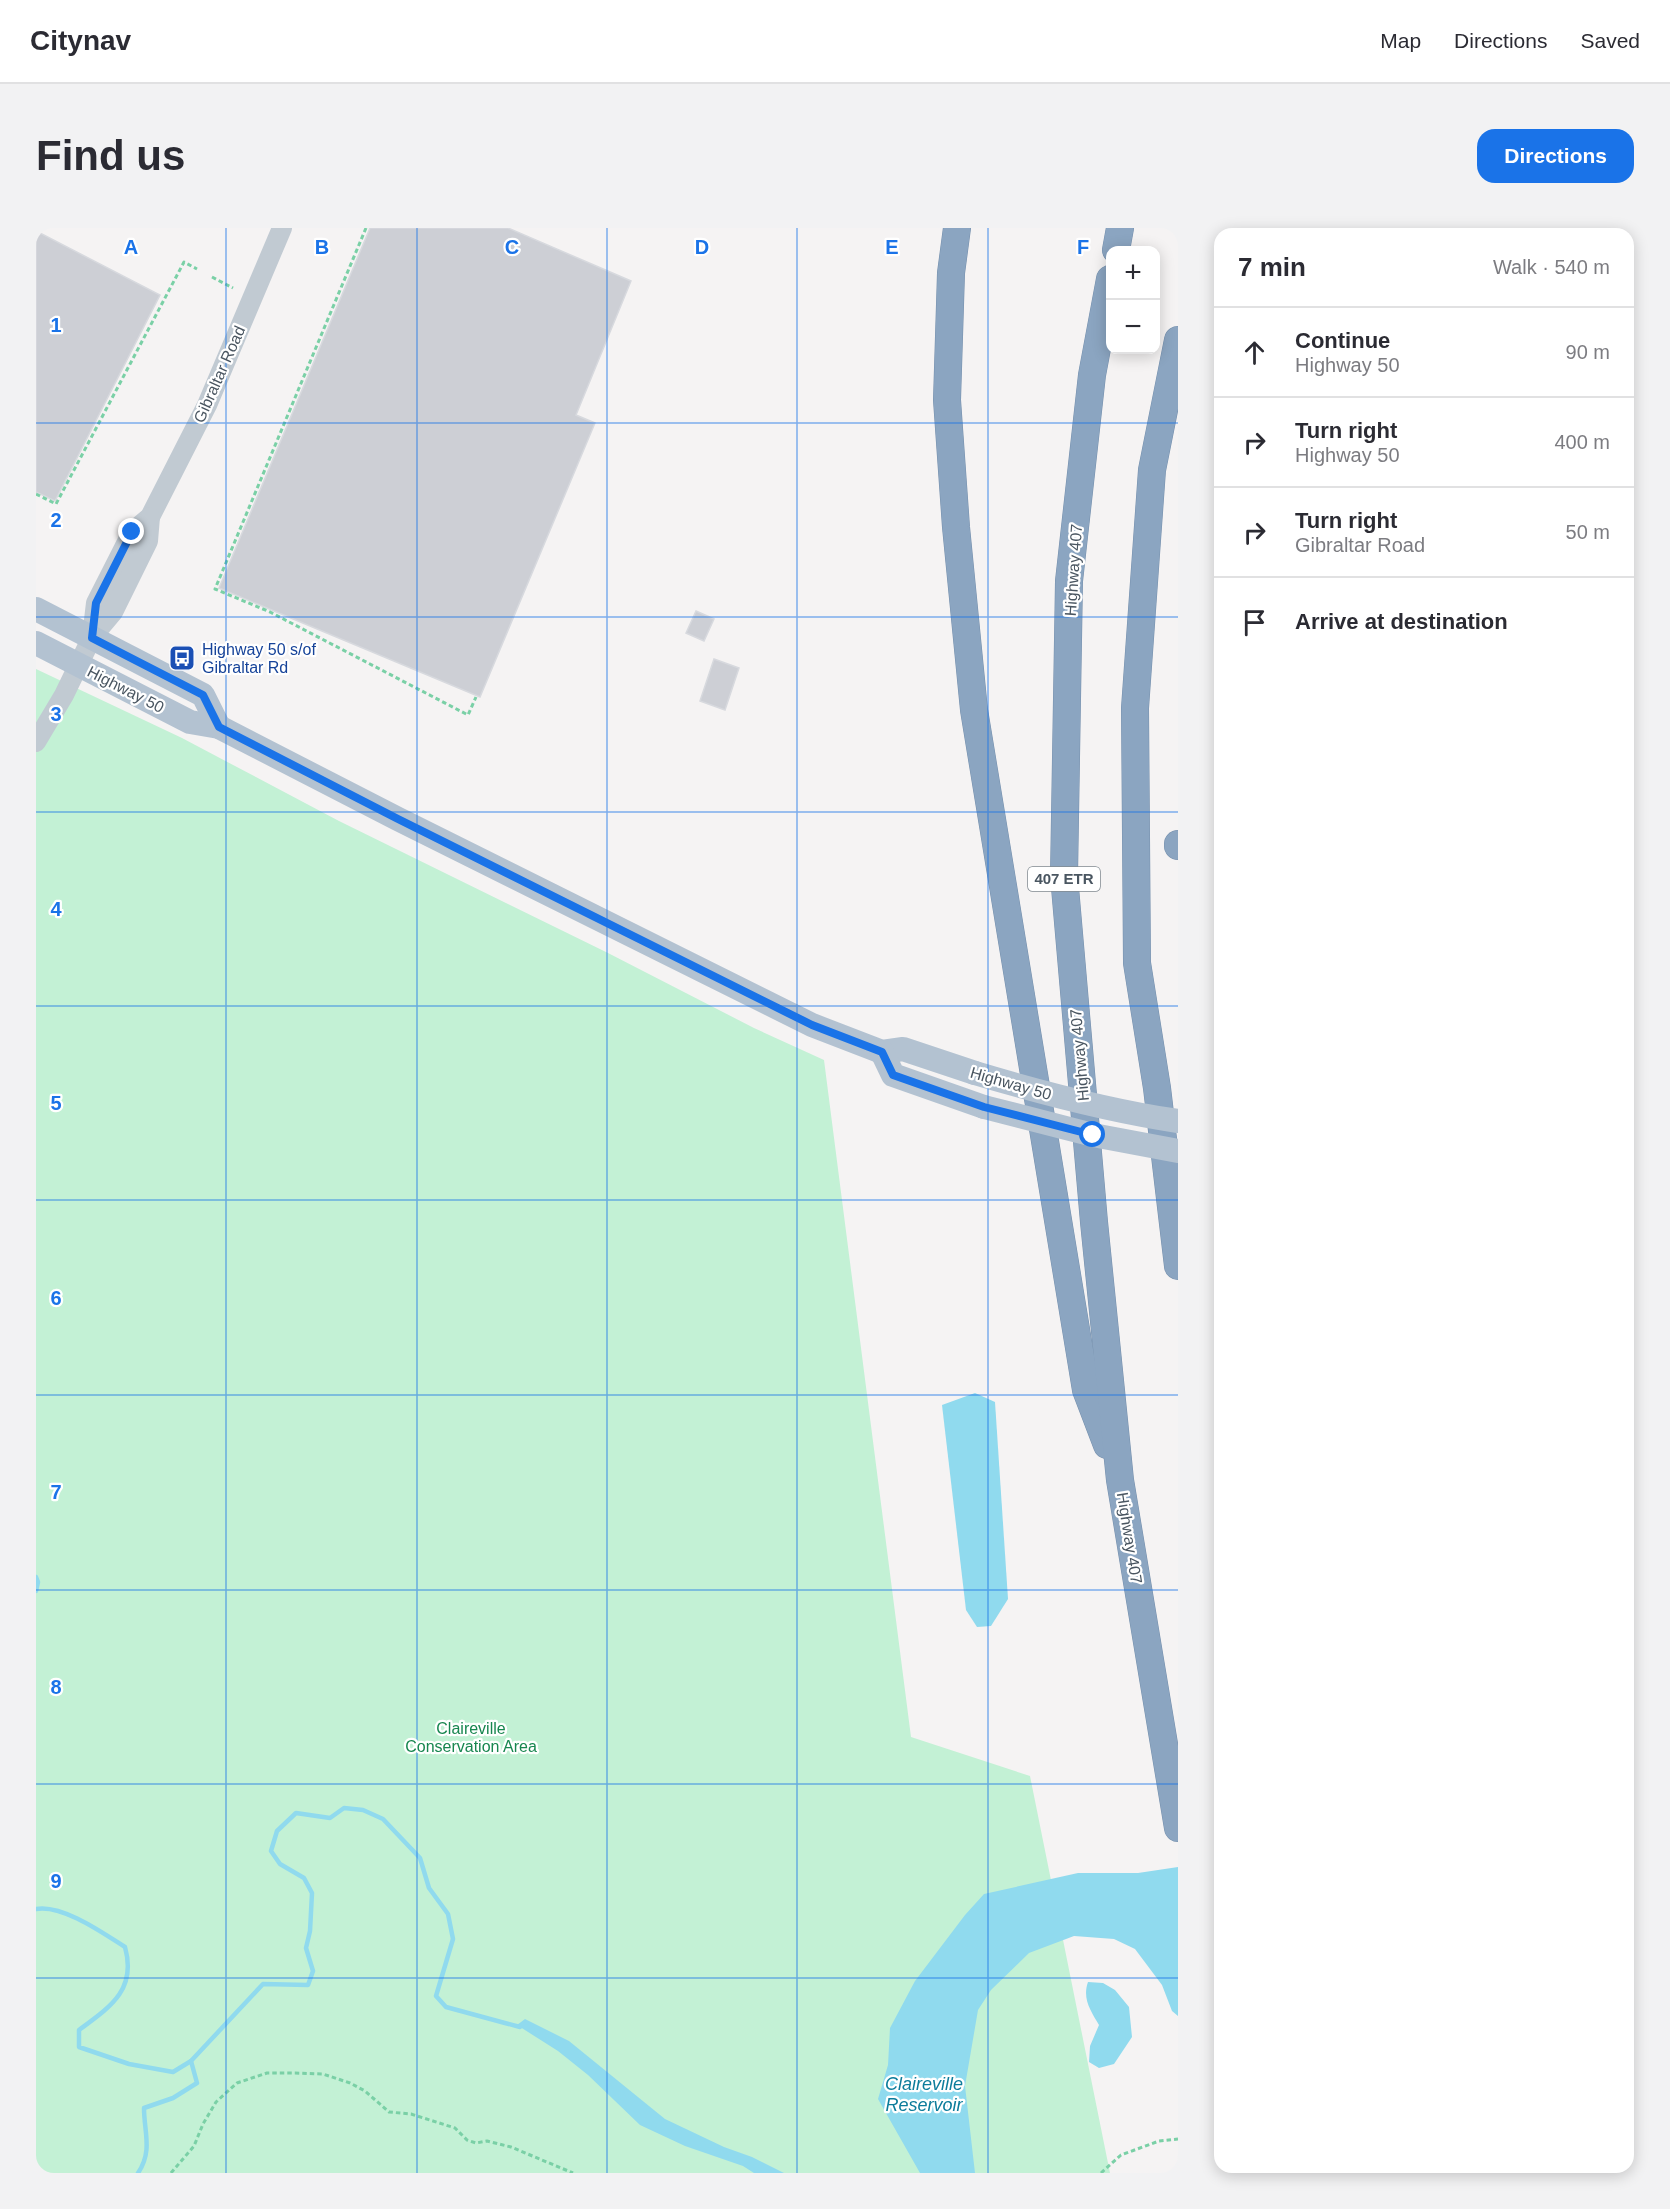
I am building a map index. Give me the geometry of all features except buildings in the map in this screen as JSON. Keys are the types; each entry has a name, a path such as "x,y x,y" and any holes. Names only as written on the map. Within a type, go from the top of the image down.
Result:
{"highway":[{"path":"957,228 951,273 947,400 956,527 974,710 1086,1390 1120,1480"},
{"path":"1117,246 1120,228"},
{"name":"Highway 407","path":"1106,300 1092,375 1069,581 1064,876 1094,1222 1120,1480 1178,1828"},
{"path":"1178,340 1152,470 1135,708 1137,963 1157,1088 1178,1266"}],"main road":[{"name":"Highway 50","path":"36,609 203,695 219,727"},
{"name":"Highway 50","path":"36,643 190,722 219,727 398,819 812,1025 882,1052 903,1049 1056,1097 1178,1121"},
{"name":"Highway 50","path":"882,1052 893,1075 984,1107 1093,1135 1178,1151"}],"street":[{"name":"Gibraltar Road","path":"36,742 64,695 92,638 96,603 132,532 150,518 207,405 282,228"}],"path":[{"path":"366,228 214,589 270,612 468,715 476,698"},
{"path":"36,494 56,504 184,262 196,269"},
{"path":"212,277 233,288"},
{"path":"171,2173 194,2145 216,2102 237,2083 267,2073 295,2073 323,2074 364,2091 389,2112 411,2114 455,2128 467,2140 476,2143 487,2141 511,2147 573,2173"},
{"path":"1101,2173 1121,2155 1159,2141 1178,2139"}],"green space":[{"name":"Claireville Conservation Area","path":"36,669 182,738 339,821 608,953 754,1028 824,1060 911,1737 1030,1776 1110,2173 36,2173"}],"water":[{"path":"975,1393 995,1402 1008,1599 991,1626 977,1627 966,1610 942,1405"},
{"name":"Claireville Reservoir","path":"1178,1867 1178,2016 1172,2011 1162,1985 1135,1949 1114,1939 1074,1936 1029,1953 991,1990 978,2010 965,2086 975,2173 920,2173 878,2099 888,2065 890,2028 915,1981 965,1915 984,1894 1078,1873 1138,1873"},
{"path":"1088,1982 1103,1983 1115,1990 1129,2007 1132,2037 1114,2064 1099,2068 1089,2062 1090,2046 1099,2025 1090,2010 1087,1999"},
{"path":"525,2019 569,2041 665,2119 784,2173 754,2173 743,2166 685,2146 640,2125 588,2075 558,2051 517,2025"}],"waterway":[{"path":"36,1577 38,1582 36,1591"},
{"path":"36,1909 58,1911 70,1915 125,1947 128,1962 124,1986 110,2005 79,2030 79,2047 129,2064 173,2072 191,2061 263,1984 308,1985 313,1971 306,1948 310,1931 312,1893 304,1878 280,1864 271,1851 277,1831 296,1813 330,1818 344,1808 363,1810 383,1819 420,1858 429,1888 448,1914 453,1939 436,1996 446,2007 520,2027"},
{"path":"138,2173 143,2165 147,2141 144,2108 173,2098 197,2083 191,2061"}],"place":[{"name":"Highway 50 s/of Gibraltar Rd","path":"182,658"}],"route":[{"path":"132,532 96,603 92,638 203,695 219,727 398,819 812,1025 882,1052 893,1075 984,1107 1093,1135"}]}
